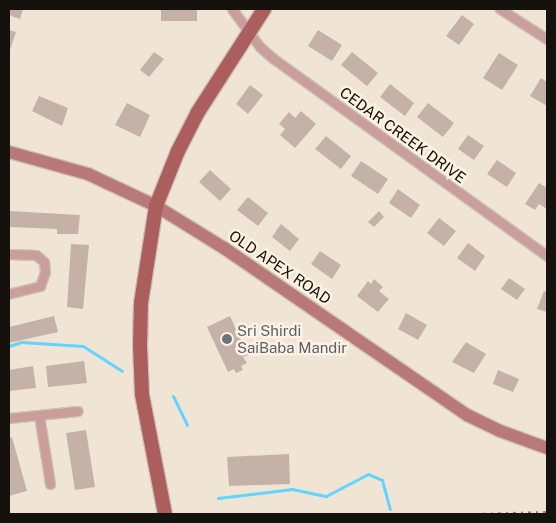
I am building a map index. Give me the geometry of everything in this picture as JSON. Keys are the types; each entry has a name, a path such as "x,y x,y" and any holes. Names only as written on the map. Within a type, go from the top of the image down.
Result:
{"main road":[{"path":"165,514 142,394 140,346 141,303 156,206 178,150 198,112 248,30 264,9"},
{"name":"OLD APEX ROAD","path":"9,152 88,174 156,206 224,248 467,415 500,431 547,448"}],"street":[{"name":"CEDAR CREEK DRIVE","path":"232,9 260,47 274,59 547,256"},
{"path":"500,9 547,39"},
{"path":"9,254 36,254 44,262 44,272 40,286 9,294"},
{"path":"9,418 78,412"},
{"path":"39,415 50,484"}],"building":[{"path":"9,9 23,9 20,19 9,15"},
{"path":"161,9 197,9 197,21 161,21"},
{"path":"462,15 474,24 459,45 446,36"},
{"path":"9,30 16,32 9,53"},
{"path":"318,30 342,45 332,61 308,46"},
{"path":"154,52 164,59 149,77 140,70"},
{"path":"352,52 378,73 367,86 341,65"},
{"path":"499,53 518,65 502,90 483,78"},
{"path":"541,78 547,82 547,106 530,96"},
{"path":"390,84 414,103 405,116 380,97"},
{"path":"250,85 263,95 248,114 236,104"},
{"path":"39,96 68,108 62,126 32,111"},
{"path":"127,103 150,115 140,137 115,125"},
{"path":"428,103 454,123 443,137 417,117"},
{"path":"301,111 316,124 295,148 280,135 285,129 279,124 289,112 295,118"},
{"path":"468,135 484,146 474,160 458,149"},
{"path":"326,136 351,156 341,169 315,149"},
{"path":"497,160 516,173 507,187 487,174"},
{"path":"361,161 388,179 378,194 351,176"},
{"path":"210,170 231,189 220,201 199,182"},
{"path":"539,183 547,188 547,209 539,204 535,210 525,204"},
{"path":"398,189 420,205 411,218 389,203"},
{"path":"248,197 268,213 258,226 237,210"},
{"path":"9,211 80,215 78,234 57,234 57,229 10,227 9,231"},
{"path":"379,211 384,217 374,227 368,222"},
{"path":"439,218 456,231 444,246 427,233"},
{"path":"281,224 299,239 290,251 272,237"},
{"path":"468,243 485,256 475,271 457,258"},
{"path":"71,244 89,245 83,309 67,307"},
{"path":"320,251 341,265 332,279 311,264"},
{"path":"509,278 525,289 517,300 501,289"},
{"path":"374,279 383,287 379,291 389,299 378,312 357,296 368,281 371,284"},
{"path":"544,291 547,292 547,312 537,309"},
{"path":"406,313 427,325 418,340 398,329"},
{"path":"54,316 58,332 9,343 9,327"},
{"name":"Sri Shirdi SaiBaba Mandir","path":"230,316 248,355 243,357 247,363 241,366 243,370 236,373 234,369 228,372 207,327"},
{"path":"466,342 486,354 474,373 452,362"},
{"path":"84,361 87,383 48,387 46,366"},
{"path":"33,366 36,388 9,391 9,370"},
{"path":"498,370 519,379 513,392 493,384"},
{"path":"86,430 95,487 75,490 66,433"},
{"path":"12,437 27,491 9,496 9,438"},
{"path":"289,454 290,484 229,486 227,457"}],"waterway":[{"path":"9,346 21,342 83,346 122,371"},
{"path":"173,396 187,425"},
{"path":"218,498 292,489 326,496 368,474 382,480 390,509"}],"railway":[{"path":"476,514 547,512"}],"place":[{"name":"Sri Shirdi SaiBaba Mandir","path":"227,339"}]}
